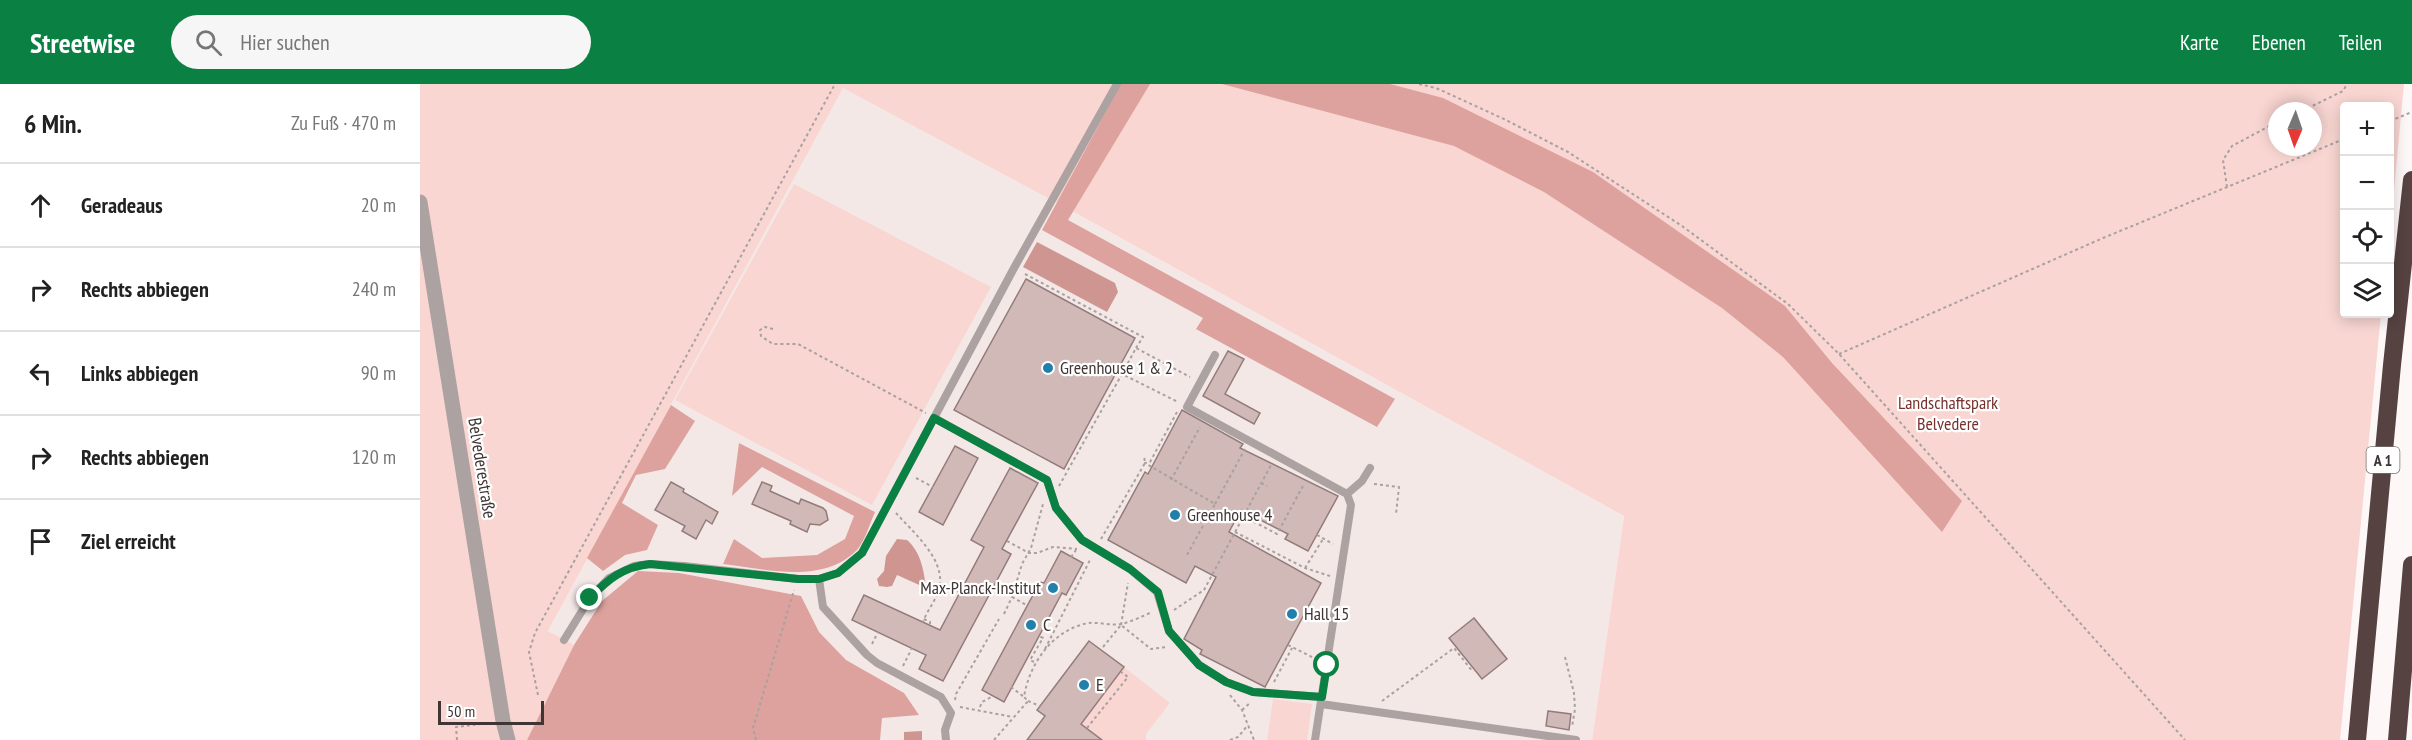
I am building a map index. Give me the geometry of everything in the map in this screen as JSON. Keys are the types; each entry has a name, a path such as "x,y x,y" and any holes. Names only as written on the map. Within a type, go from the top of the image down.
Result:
{"highway":[{"name":"A 1","path":"2358,740 2392,365 2412,180"},
{"path":"2397,740 2412,566"}],"street":[{"name":"Belvederestraße","path":"420,202 503,721 508,740"}],"lane":[{"path":"564,640 590,598 609,578 634,566 650,564 684,566 798,579 819,579 838,573 862,553 1014,268 1117,84"},
{"path":"1215,355 1187,407 1347,494 1351,505 1315,740"},
{"path":"934,418 1047,480 1056,508 1082,540 1130,569 1158,592 1169,631 1199,665 1226,682 1253,692 1321,700 1370,710 1573,740"},
{"path":"1347,494 1362,481 1370,468"},
{"path":"819,579 823,607 876,663 941,697 951,713 945,730 946,740"}],"path":[{"path":"538,695 529,652 535,633 835,84"},
{"path":"1419,84 1436,88 1504,119 1587,164 1682,226 1788,304 1839,354 2185,740"},
{"path":"2320,102 2343,90 2347,84"},
{"path":"2394,119 2412,112"},
{"path":"2227,187 2223,160 2232,146 2268,127"},
{"path":"1839,354 2103,238 2340,141"},
{"path":"1004,614 1022,564 1029,553 1044,504 1062,484 1143,337 1014,268"},
{"path":"773,329 765,327 760,330 761,336 773,344 798,344 934,418"},
{"path":"1136,348 1200,383"},
{"path":"1122,374 1181,404 1150,462 1145,463"},
{"path":"1102,398 1107,401"},
{"path":"1171,480 1205,417"},
{"path":"1187,555 1250,441"},
{"path":"1074,449 1080,452"},
{"path":"1044,651 1096,548 1145,463 1144,454"},
{"path":"1103,646 1121,625 1155,610 1164,614 1176,610 1204,590 1276,456"},
{"path":"1145,463 1215,504"},
{"path":"905,472 933,487"},
{"path":"1243,516 1277,534 1310,473"},
{"path":"1362,481 1375,485 1400,487 1396,514"},
{"path":"1261,483 1267,486"},
{"path":"889,504 931,555 938,568 940,584 924,621 930,622 930,626"},
{"path":"1259,525 1262,521"},
{"path":"1235,532 1305,568 1339,579"},
{"path":"1317,535 1343,550"},
{"path":"1305,568 1323,539"},
{"path":"1071,557 1082,540"},
{"path":"1007,541 1029,553 1037,553 1053,547 1076,550"},
{"path":"1121,625 1130,569"},
{"path":"756,740 753,728 798,579"},
{"path":"940,584 960,592"},
{"path":"1012,597 1028,606"},
{"path":"999,619 956,694 955,706 1013,717"},
{"path":"1024,697 1026,682 1034,662 1064,634 1086,624 1107,622 1121,625 1151,649 1180,645"},
{"path":"1034,662 1030,660 1043,638 1039,636"},
{"path":"1288,645 1327,665"},
{"path":"898,674 912,648"},
{"path":"1263,693 1271,688 1292,648"},
{"path":"1370,710 1406,680 1454,648 1473,672"},
{"path":"1565,657 1574,693 1573,740"},
{"path":"1087,728 1128,676 1121,672"},
{"path":"1226,682 1229,693 1249,724 1254,740"},
{"path":"1011,687 1028,701 1040,706"},
{"path":"979,709 982,702 993,696"},
{"path":"994,740 1028,701"},
{"path":"457,740 456,727 503,721"},
{"path":"1230,740 1238,737 1249,724"}],"shaded area":[{"path":"1121,84 1150,84 1068,220 1395,399 1377,427 1196,329 1203,318 1042,230"},
{"path":"1222,84 1390,84 1443,98 1593,172 1785,306 1832,363 1962,501 1942,532 1783,357 1722,308 1544,192 1454,146"},
{"path":"843,87 1624,516 1592,740 539,740 582,650 548,631"},
{"path":"1037,242 1115,283 1118,292 1107,312 1023,267"},
{"path":"671,405 695,421 665,469 636,475 622,503 658,525 647,550 625,555 603,571 587,558"},
{"path":"739,443 875,512 857,550 843,561 827,568 811,571 776,571 723,564 734,539 762,558 817,555 845,539 854,516 762,467 732,496"},
{"path":"897,539 907,540 916,550 923,569 926,588 897,575 892,586 879,586 877,579 884,571 886,556"},
{"path":"638,571 679,573 801,596 819,632 846,660 904,693 919,715 882,718 880,740 527,740 574,645 602,601"},
{"path":"922,731 922,740 904,740 904,732"}],"green space":[{"name":"Landschaftspark Belvedere","path":"420,84 2404,84 2394,190 2394,102 2340,102 2340,318 2381,318 2340,740 1592,740 1624,516 1072,211 843,88 548,631 574,645 527,740 420,740"},
{"path":"794,184 991,287 872,505 675,400"},
{"path":"1124,667 1170,703 1146,734 1146,740 1102,740 1081,724"},
{"path":"1273,699 1312,704 1307,740 1267,740"}],"building":[{"name":"Greenhouse 1 & 2","path":"1026,279 1135,338 1064,469 954,410"},
{"path":"1228,351 1244,359 1225,394 1260,413 1254,424 1203,396"},
{"path":"1182,410 1243,444 1240,448 1338,496 1308,551 1285,539 1288,534 1241,510 1229,532 1321,583 1265,687 1200,654 1202,650 1184,639 1216,577 1195,566 1186,583 1108,540 1145,472 1148,474"},
{"path":"955,446 978,458 943,525 919,512"},
{"path":"1010,468 1038,483 1002,549 1011,554 943,681 919,669 926,655 852,620 864,595 940,630 984,547 971,540"},
{"path":"671,482 684,489 683,492 718,512 712,524 706,520 696,539 682,531 685,526 655,510"},
{"path":"762,482 772,486 770,491 799,504 801,499 823,508 828,520 820,525 810,524 807,532 790,524 791,521 752,504"},
{"name":"C","path":"1061,551 1083,563 1066,595 1062,593 1004,702 982,690 1040,582 1044,583"},
{"path":"1474,618 1507,659 1482,679 1449,638"},
{"name":"E","path":"1089,641 1124,667 1081,724 1102,740 1027,740 1045,716 1037,710"},
{"path":"1548,711 1571,714 1569,730 1546,726"}],"place":[{"name":"Greenhouse 1 & 2","path":"1048,368"},
{"name":"Greenhouse 4","path":"1175,515"},
{"name":"Max-Planck-Institut","path":"1053,588"},
{"name":"Hall 15","path":"1292,614"},
{"name":"C","path":"1031,625"},
{"name":"E","path":"1084,685"}],"route":[{"path":"590,598 609,578 634,566 650,564 798,579 819,579 838,573 862,553 934,418 1047,480 1056,508 1070,527 1082,540 1142,577 1158,592 1169,631 1199,665 1226,682 1253,692 1322,697 1327,665"}]}
